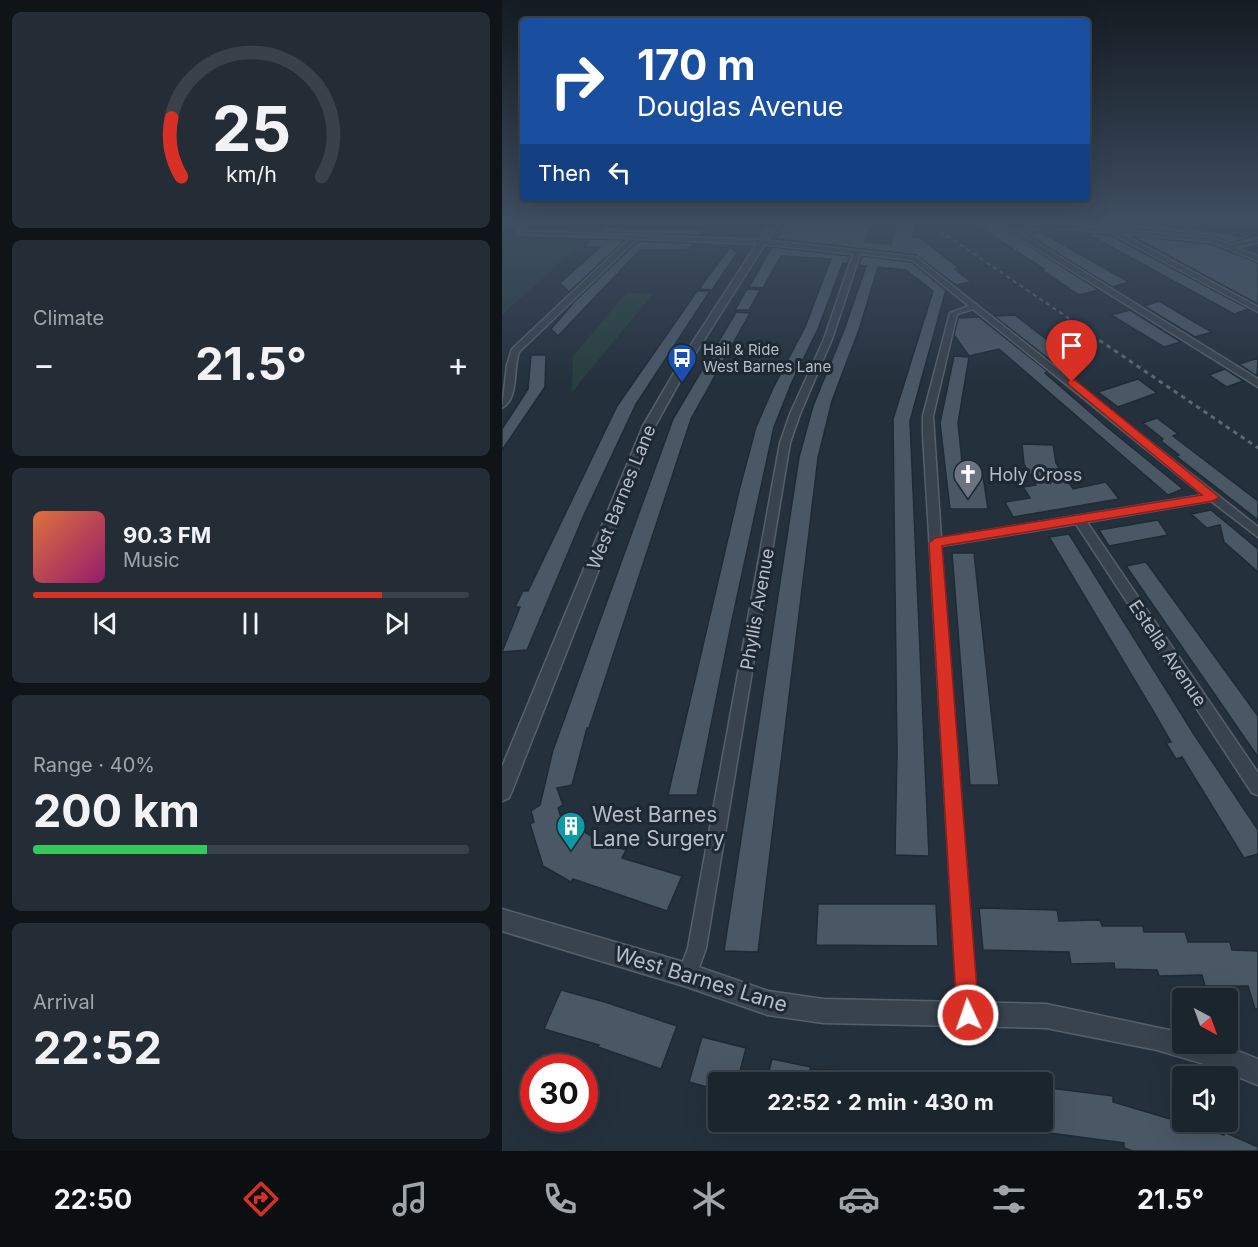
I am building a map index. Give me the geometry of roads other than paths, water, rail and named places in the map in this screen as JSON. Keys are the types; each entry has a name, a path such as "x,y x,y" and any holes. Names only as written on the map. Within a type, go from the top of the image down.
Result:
{"street":[{"path":"502,405 509,393 510,360 515,351 594,276"},
{"name":"West Barnes Lane","path":"502,790 649,426 690,354 740,276"},
{"name":"Phyllis Avenue","path":"687,975 697,948 785,443 795,414 828,339 849,276"},
{"path":"939,276 1258,533"},
{"path":"1085,276 1258,384"},
{"path":"1195,276 1258,310"},
{"path":"968,1015 928,416 954,314 961,309 976,306"},
{"path":"935,543 1213,497"},
{"name":"Estella Avenue","path":"1079,519 1258,787"},
{"name":"West Barnes Lane","path":"502,920 687,975 768,1003 794,1008 1045,1016 1102,1026 1211,1053 1258,1072"}],"railway":[{"path":"1006,276 1080,326"},
{"path":"1077,325 1258,448"}],"place":[{"name":"Hail & Ride West Barnes Lane","path":"682,384"},
{"name":"Holy Cross","path":"968,500"},
{"name":"West Barnes Lane Surgery","path":"571,852"}]}
